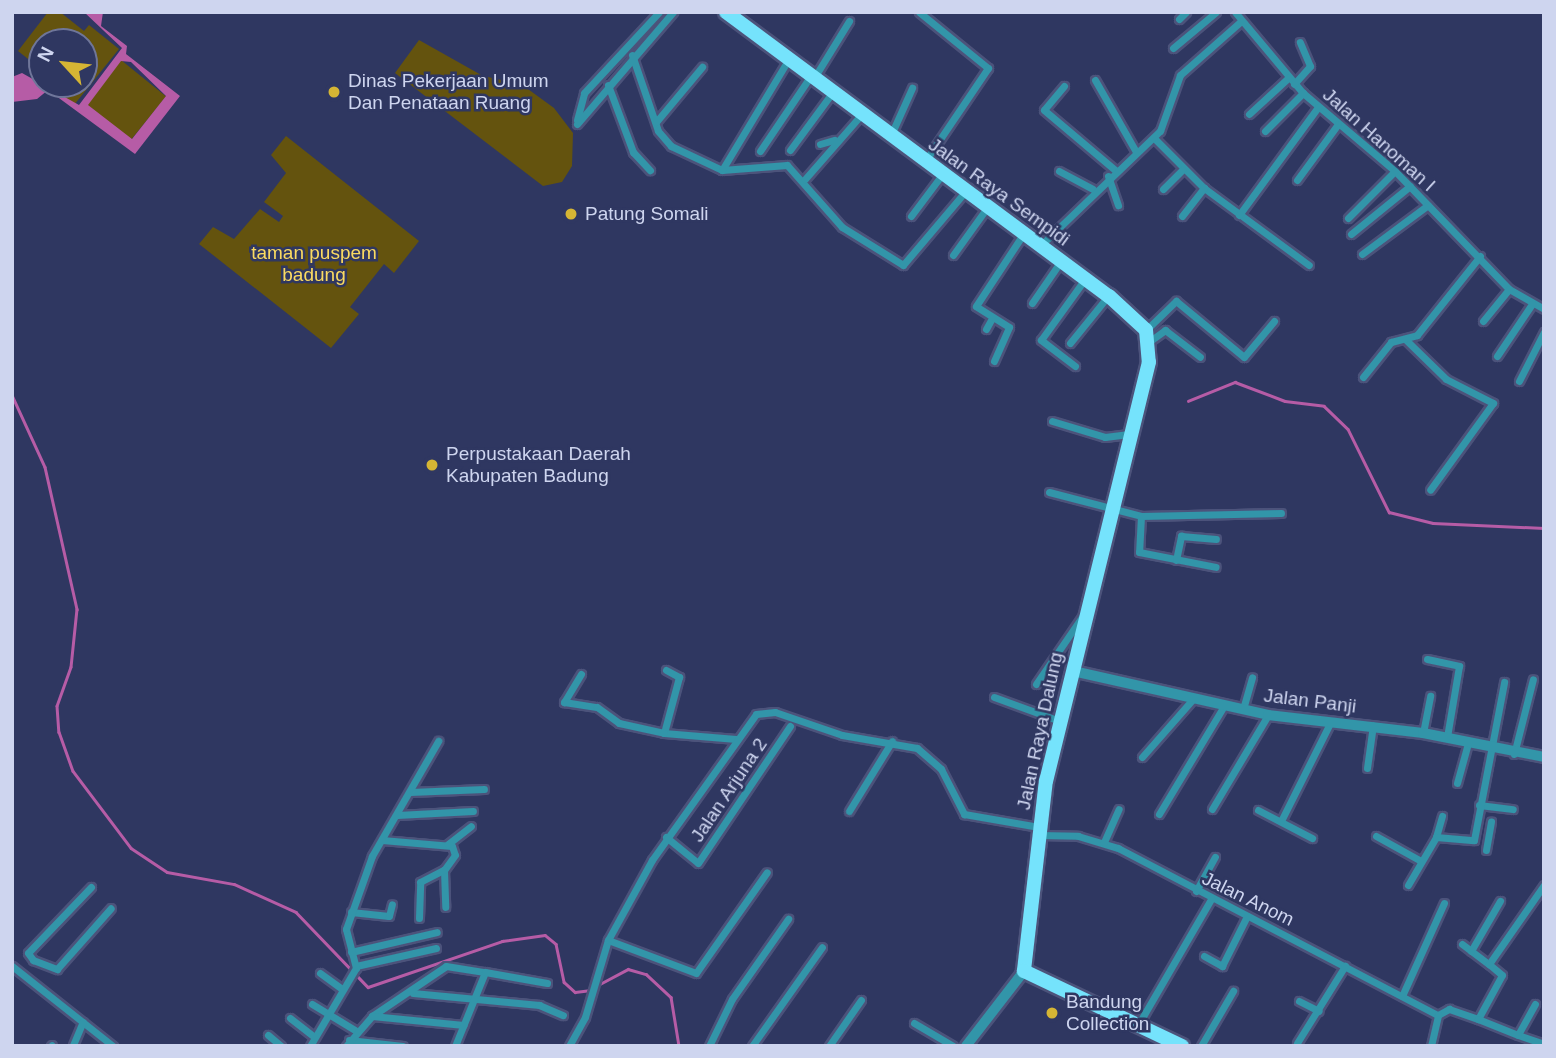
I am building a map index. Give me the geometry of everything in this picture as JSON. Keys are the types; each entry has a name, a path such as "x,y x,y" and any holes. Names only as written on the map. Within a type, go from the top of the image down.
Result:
{"main road":[{"name":"Jalan Raya Sempidi","path":"726,12 787,62 924,164 1109,296 1148,336"},
{"path":"1129,434 1148,336"},
{"name":"Jalan Raya Dalung","path":"1024,971 1039,831 1060,721 1129,434"},
{"path":"1024,971 1182,1046"}],"street":[{"path":"659,12 584,93 577,124 632,55 673,12"},
{"path":"919,12 988,68 924,164"},
{"path":"1179,19 1186,12"},
{"path":"1172,48 1216,12"},
{"name":"Jalan Hanoman I","path":"1235,12 1303,93 1395,171 1509,289 1544,309"},
{"path":"760,151 849,21"},
{"path":"1041,246 1093,189 1154,138 1171,113 1180,75 1241,21"},
{"path":"644,27 652,35"},
{"path":"1250,114 1309,69 1300,42"},
{"path":"632,55 656,122 671,146 722,170 781,164 805,179 842,227 905,265 964,193"},
{"path":"613,61 622,68"},
{"path":"722,170 787,62"},
{"path":"656,122 702,67"},
{"path":"1095,80 1136,152"},
{"path":"608,85 633,152 650,170"},
{"path":"1064,86 1044,110 1115,170"},
{"path":"890,137 912,88"},
{"path":"790,150 832,93"},
{"path":"1265,131 1303,93"},
{"path":"1239,215 1318,107"},
{"path":"805,179 859,114"},
{"path":"820,144 829,145 859,114"},
{"path":"1297,180 1338,124"},
{"path":"1154,138 1182,170 1309,265"},
{"path":"1163,189 1182,170"},
{"path":"1059,171 1093,189"},
{"path":"1348,218 1395,171"},
{"path":"911,216 941,176"},
{"path":"1108,176 1118,205"},
{"path":"1351,234 1410,186"},
{"path":"1182,216 1204,188"},
{"path":"1362,254 1428,205"},
{"path":"953,255 986,209"},
{"path":"995,361 1009,327 976,306 1024,233"},
{"path":"1363,377 1391,342 1416,335 1479,256"},
{"path":"1031,303 1061,261"},
{"path":"1075,366 1041,340 1085,279"},
{"path":"1483,321 1509,289"},
{"path":"1070,343 1109,296"},
{"path":"1148,336 1176,301 1244,357 1274,321"},
{"path":"1497,355 1532,304"},
{"path":"986,330 992,318"},
{"path":"1148,336 1165,330 1200,357"},
{"path":"1519,381 1544,332"},
{"path":"1405,339 1446,379 1493,403 1430,490"},
{"path":"1052,421 1105,437 1129,434"},
{"path":"1049,492 1141,516 1281,513"},
{"path":"1141,516 1136,551 1216,567"},
{"path":"1176,560 1181,536 1216,539"},
{"path":"1036,684 1084,614"},
{"path":"1427,659 1459,666 1447,737"},
{"path":"664,733 679,677 666,670"},
{"name":"Jalan Panji","path":"1073,671 1268,715 1423,733 1514,754 1543,754"},
{"path":"581,674 564,702 597,707 619,723 664,733 736,739"},
{"path":"1242,709 1252,677"},
{"path":"1514,754 1533,679"},
{"path":"1474,840 1504,682"},
{"path":"1423,733 1430,696"},
{"path":"994,697 1060,721"},
{"path":"1142,757 1193,699"},
{"path":"1159,814 1224,706"},
{"name":"Jalan Anom","path":"569,1046 608,940 666,837 756,714 768,712 842,735 892,741 931,758 964,814 1104,842 1438,1015"},
{"path":"1212,809 1268,715"},
{"path":"1281,821 1329,724"},
{"name":"Jalan Arjuna 2","path":"666,837 690,860 698,863 790,726"},
{"path":"1367,768 1373,726"},
{"path":"355,969 345,940 351,912 382,840 438,741"},
{"path":"849,811 892,741"},
{"path":"1457,783 1468,743"},
{"path":"410,792 484,789"},
{"path":"1479,806 1513,809"},
{"path":"1104,842 1119,809"},
{"path":"1258,810 1312,838"},
{"path":"397,815 473,811"},
{"path":"1408,885 1436,837 1442,816"},
{"path":"1436,837 1474,840 1487,846 1491,821"},
{"path":"382,840 448,844 471,826"},
{"path":"1376,836 1421,861"},
{"path":"419,918 419,882 444,870 455,855 448,844"},
{"path":"1196,891 1215,857"},
{"path":"444,870 445,907"},
{"path":"608,940 696,973 767,873"},
{"path":"1489,964 1544,885"},
{"path":"91,887 28,953 33,960 57,969 111,908"},
{"path":"1138,1026 1211,899"},
{"path":"1471,951 1500,901"},
{"path":"1402,996 1444,903"},
{"path":"351,912 389,916 391,904"},
{"path":"1204,956 1222,966 1247,916"},
{"path":"709,1046 732,999 788,919"},
{"path":"351,953 437,932"},
{"path":"1462,944 1502,975 1478,1019"},
{"path":"752,1046 822,947"},
{"path":"310,1046 355,969 436,948"},
{"path":"19,973 33,960"},
{"path":"12,966 109,1044"},
{"path":"403,1046 348,1043 355,1030 372,1016 413,993 446,966 547,983"},
{"path":"1297,1044 1345,966"},
{"path":"966,1046 1024,971"},
{"path":"456,1046 477,1001 485,972"},
{"path":"320,973 342,989"},
{"path":"1201,1046 1233,991"},
{"path":"413,993 539,1005 563,1015"},
{"path":"829,1046 861,1000"},
{"path":"1299,1001 1319,1011"},
{"path":"312,1004 355,1030"},
{"path":"1518,1035 1535,1004"},
{"path":"1431,1046 1438,1015 1450,1009 1544,1044"},
{"path":"372,1016 464,1025"},
{"path":"290,1018 314,1037"},
{"path":"73,1045 83,1022"},
{"path":"914,1023 953,1046"},
{"path":"268,1035 281,1046"}],"green space":[{"path":"48,12 60,12 80,28 36,28"},
{"path":"98,32 119,49 98,75"},
{"path":"28,38 28,59 18,51"},
{"path":"419,40 483,76 521,84 554,108 573,133 572,166 562,182 543,186 395,73"},
{"path":"121,60 166,97 131,140 86,104 90,98 98,98 98,88"},
{"path":"65,98 80,98 74,105"},
{"name":"taman puspem badung","path":"286,136 419,241 394,273 384,264 350,307 359,314 331,348 199,244 213,227 234,239 260,209 279,222 283,216 264,202 286,173 271,155"}],"shaded area":[{"path":"84,12 103,12 101,26 127,46 126,54 180,96 135,154 59,98 67,98 79,105 84,98 93,98 88,105 132,139 166,96 131,62 121,61 98,92 98,80 122,48"},
{"path":"22,73 28,76 28,98 38,98 12,102 12,77"}],"waterway":[{"path":"1188,401 1235,382 1285,401 1324,406 1348,429 1389,512 1433,523 1544,528"},
{"path":"12,395 45,467 77,609 71,667 57,706 59,732 73,771 131,848 167,872 234,884 296,912 368,987 502,941 545,935 556,944 564,982 575,992 591,990"},
{"path":"596,986 628,969 646,974 671,997 679,1046"}],"place":[{"name":"Dinas Pekerjaan Umum Dan Penataan Ruang","path":"334,92"},
{"name":"Patung Somali","path":"571,214"},
{"name":"Perpustakaan Daerah Kabupaten Badung","path":"432,465"},
{"name":"Bandung Collection","path":"1052,1013"}]}
